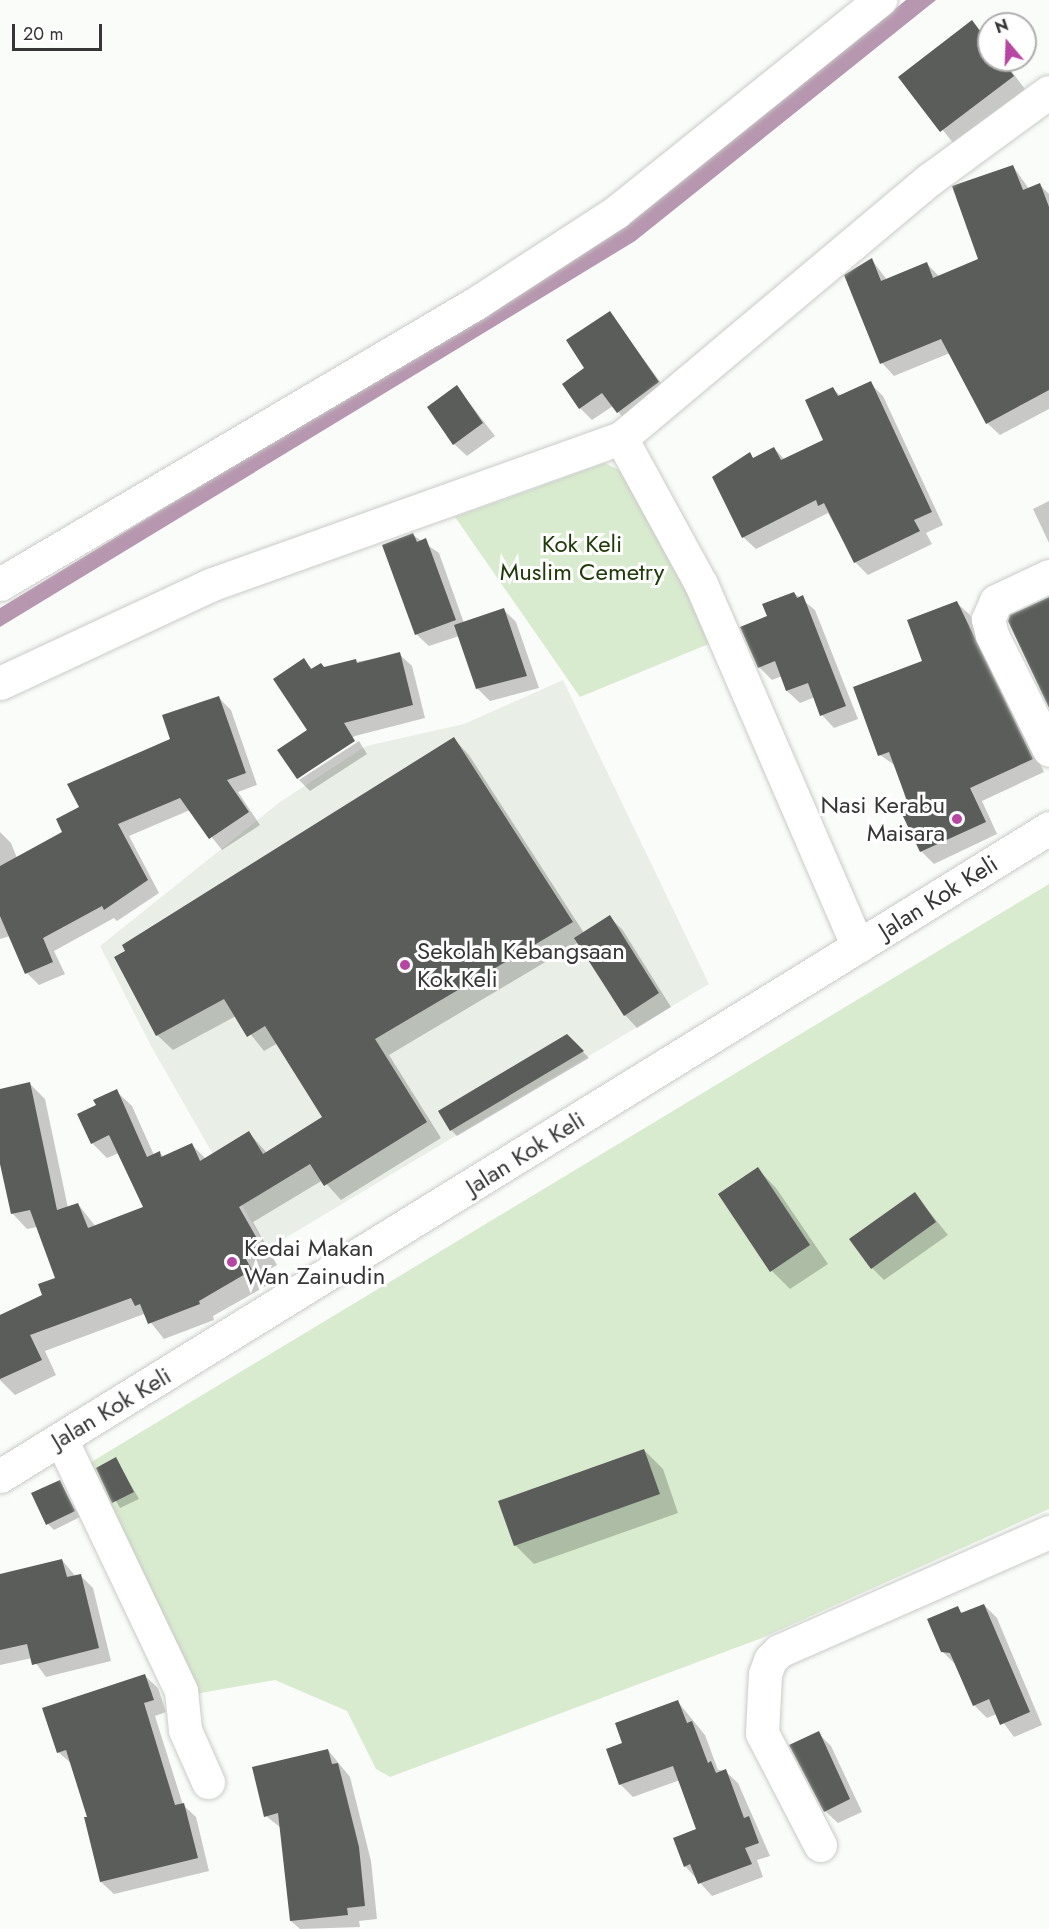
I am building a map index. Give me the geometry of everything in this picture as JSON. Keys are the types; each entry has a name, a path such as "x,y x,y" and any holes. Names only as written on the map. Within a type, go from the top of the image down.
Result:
{"street":[{"path":"0,584 476,303 616,212 880,0"},
{"path":"0,683 210,585 621,438 930,179 1049,92"},
{"path":"621,438 700,584 858,947"},
{"path":"1049,576 996,601 988,619 992,635 1049,750"},
{"name":"Jalan Kok Keli","path":"0,1476 1049,828"},
{"path":"61,1439 181,1691 185,1730 208,1782"},
{"path":"820,1845 762,1733 765,1674 770,1660 779,1651 1049,1532"}],"shaded area":[{"path":"906,0 936,0 635,241 0,627 0,608 620,230"},
{"name":"Sekolah Kebangsaan Kok Keli","path":"563,680 709,984 267,1249 151,1046 100,946 280,802 366,746 464,724"}],"green space":[{"name":"Kok Keli Muslim Cemetry","path":"605,463 629,475 716,641 580,697 455,517"},
{"path":"1049,884 1049,1509 762,1638 390,1777 376,1769 347,1711 275,1680 195,1694 88,1464"}],"building":[{"path":"972,20 977,27 977,72 1011,72 1014,76 940,132 898,77"},
{"path":"1013,165 1023,190 1040,183 1049,207 1049,390 986,424 941,339 880,364 844,275 872,258 881,281 927,262 933,278 978,259 952,186"},
{"path":"610,311 659,382 617,413 602,393 579,409 562,384 584,368 566,340"},
{"path":"871,381 932,512 914,520 920,531 854,563 824,503 818,506 816,500 742,538 712,477 750,452 753,458 774,447 781,460 823,440 805,400 833,387 838,396"},
{"path":"457,385 483,423 453,445 427,407"},
{"path":"413,533 417,542 426,538 456,620 415,635 382,545"},
{"path":"794,592 797,598 803,595 846,706 820,716 808,683 786,691 775,661 758,668 740,627 767,616 762,604"},
{"path":"1049,597 1049,708 1008,621 1010,615"},
{"path":"957,601 1033,759 970,788 986,822 920,852 900,810 909,806 889,752 878,756 853,687 922,661 907,620"},
{"path":"504,608 527,676 476,689 454,625"},
{"path":"400,652 413,705 344,723 355,741 297,779 277,750 307,730 273,679 304,658 311,669 321,663 324,667 356,659 357,663"},
{"path":"219,696 246,773 227,780 249,812 209,839 180,798 118,824 148,880 104,910 102,906 43,938 53,962 25,974 0,916 0,866 62,832 56,819 79,807 67,784 170,739 162,715"},
{"path":"454,737 573,922 375,1039 427,1122 324,1186 310,1164 239,1207 263,1249 246,1259 252,1270 199,1301 200,1304 148,1324 140,1304 135,1306 131,1298 30,1335 42,1360 0,1379 0,1315 42,1295 38,1284 55,1278 30,1210 11,1214 0,1164 0,1089 30,1082 57,1210 78,1203 88,1228 143,1207 109,1135 91,1144 77,1114 96,1105 93,1100 117,1089 147,1157 160,1151 161,1157 192,1143 200,1161 249,1131 263,1154 322,1117 265,1026 247,1037 224,999 156,1036 114,957 125,951 122,945"},
{"path":"610,915 659,993 624,1016 574,938"},
{"path":"567,1034 584,1051 450,1131 438,1111"},
{"path":"758,1167 810,1245 770,1272 718,1194"},
{"path":"915,1192 936,1222 871,1269 849,1239"},
{"path":"644,1449 660,1494 514,1546 498,1501"},
{"path":"116,1457 134,1492 112,1503 96,1468"},
{"path":"60,1480 75,1511 46,1525 31,1493"},
{"path":"62,1559 67,1577 81,1574 99,1648 32,1665 27,1644 0,1650 0,1574"},
{"path":"984,1604 1030,1712 1000,1725 989,1699 973,1706 950,1653 941,1652 927,1619 958,1606 961,1613"},
{"path":"145,1674 154,1700 144,1703 175,1805 184,1803 198,1858 100,1882 84,1817 87,1817 66,1750 57,1753 42,1708"},
{"path":"678,1700 687,1723 692,1721 708,1763 711,1761 716,1773 726,1769 744,1818 749,1816 759,1843 745,1848 752,1864 698,1884 690,1864 684,1867 673,1838 696,1829 673,1766 619,1785 606,1749 622,1743 615,1723"},
{"path":"819,1731 850,1799 824,1812 789,1745"},
{"path":"328,1749 332,1764 338,1763 359,1847 365,1906 347,1908 348,1915 290,1921 278,1813 264,1817 252,1767"}],"place":[{"name":"Nasi Kerabu Maisara","path":"957,819"},
{"name":"Sekolah Kebangsaan Kok Keli","path":"405,965"},
{"name":"Kedai Makan Wan Zainudin","path":"232,1262"}]}
